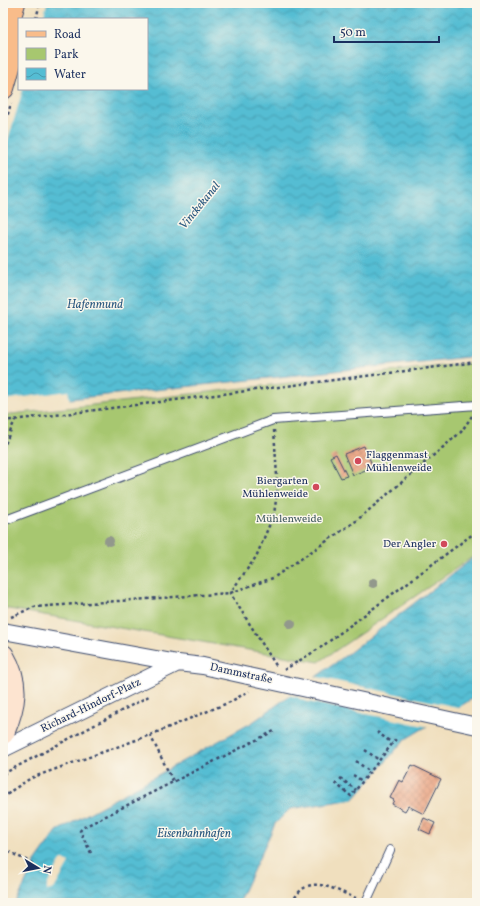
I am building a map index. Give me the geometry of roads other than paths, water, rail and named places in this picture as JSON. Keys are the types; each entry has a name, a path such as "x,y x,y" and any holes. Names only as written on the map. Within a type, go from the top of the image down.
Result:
{"main road":[{"path":"3,40 14,3"},
{"path":"23,18 28,3"},
{"path":"3,88 18,36"}],"street":[{"name":"Dammstraße","path":"6,624 178,663 203,666 477,726"},
{"path":"3,656 11,672 14,688 14,704 3,733"},
{"name":"Richard-Hindorf-Platz","path":"3,749 178,663"}],"lane":[{"path":"3,521 273,420 477,405"},
{"path":"368,902 390,850"}],"water":[{"path":"3,3 477,3 477,356 3,406"},
{"name":"Eisenbahnhafen","path":"477,555 477,696 404,740 354,799 290,809 275,824 238,903 16,903 35,862 57,831 253,722 349,653"}],"place":[{"name":"Flaggenmast Mühlenweide","path":"358,461"},
{"name":"Biergarten Mühlenweide","path":"316,487"},
{"name":"Der Angler","path":"444,544"}],"water label":[{"name":"Vinckekanal","path":"200,206"},
{"name":"Hafenmund","path":"95,305"}],"park label":[{"name":"Mühlenweide","path":"289,519"}]}
